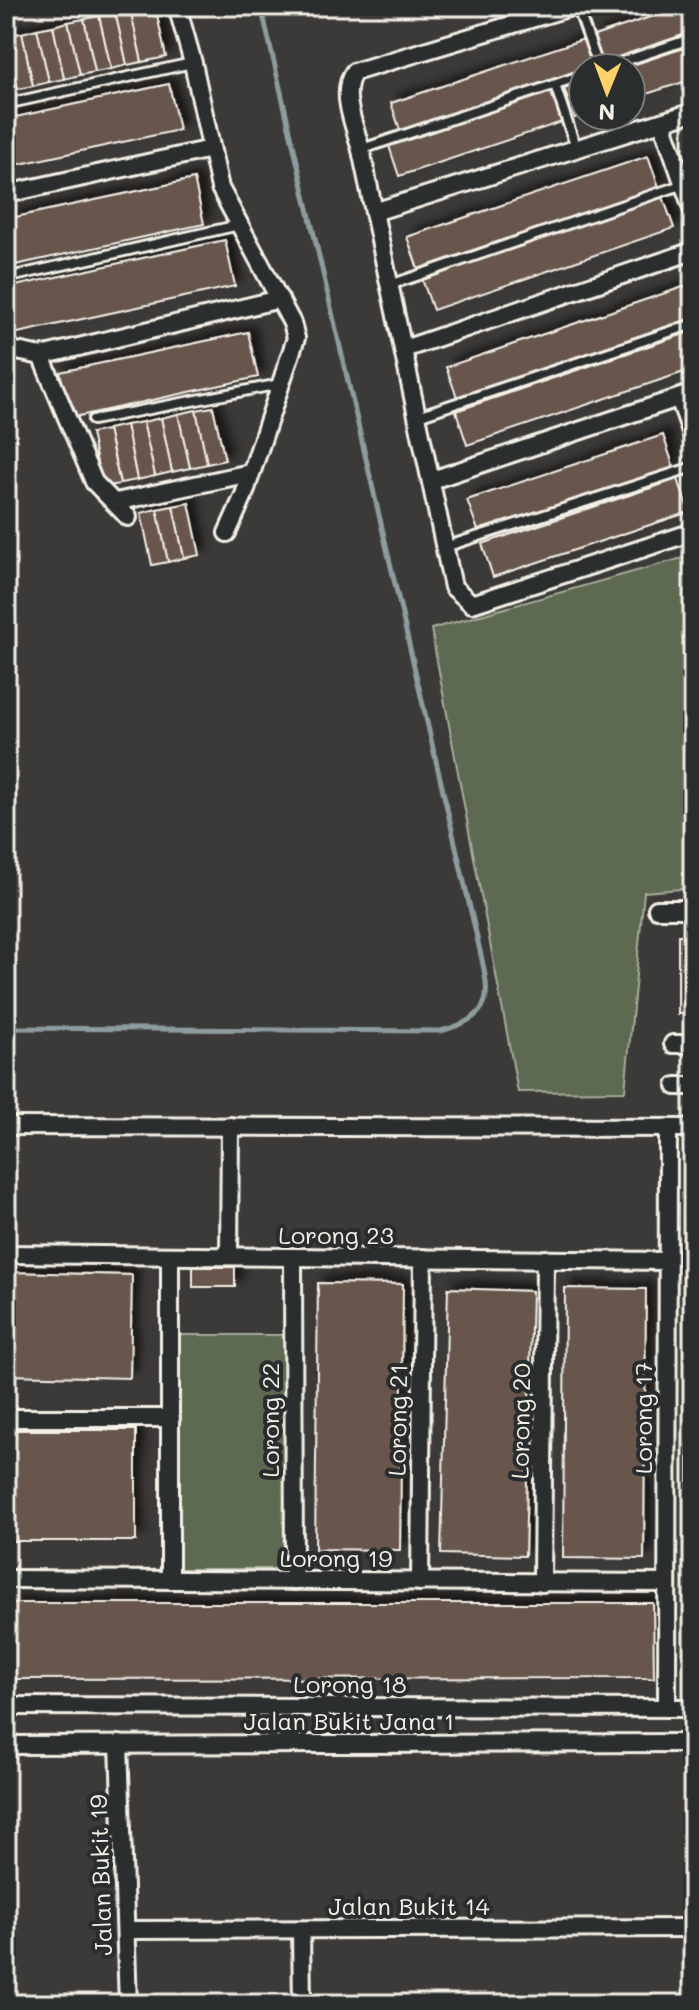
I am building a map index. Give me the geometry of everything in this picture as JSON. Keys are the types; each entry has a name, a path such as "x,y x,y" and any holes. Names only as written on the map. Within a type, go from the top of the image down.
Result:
{"street":[{"path":"177,6 193,63 220,188 280,299 296,338 293,354 227,533"},
{"path":"575,6 354,72 347,82 347,95 453,587 472,604 693,532"},
{"path":"374,212 693,112"},
{"path":"662,122 693,211"},
{"path":"6,194 211,149"},
{"path":"404,349 693,251"},
{"path":"6,343 12,350 41,356 280,299"},
{"path":"41,356 94,482 128,517"},
{"path":"432,480 686,396 693,437"},
{"path":"116,502 250,473"},
{"path":"657,909 693,909"},
{"path":"673,1044 693,1044"},
{"path":"676,1086 693,1086"},
{"path":"6,1126 693,1128"},
{"path":"229,1256 230,1126"},
{"name":"Lorong 17","path":"667,1708 668,1128"},
{"name":"Lorong 23","path":"6,1254 666,1261"},
{"path":"170,1256 170,1580"},
{"name":"Lorong 22","path":"293,1258 294,1581"},
{"name":"Lorong 21","path":"420,1582 423,1258"},
{"name":"Lorong 20","path":"542,1583 545,1259"},
{"path":"6,1418 171,1418"},
{"name":"Lorong 19","path":"6,1579 666,1583"},
{"name":"Lorong 18","path":"6,1706 693,1708"},
{"name":"Jalan Bukit Jana 1","path":"6,1745 693,1743"},
{"name":"Jalan Bukit 19","path":"119,1744 128,2004"},
{"name":"Jalan Bukit 14","path":"126,1930 693,1928"},
{"path":"301,1930 302,2004"}],"lane":[{"path":"517,6 523,23"},
{"path":"575,6 595,52"},
{"path":"647,53 693,38"},
{"path":"6,104 193,63"},
{"path":"361,150 567,81"},
{"path":"555,85 576,149"},
{"path":"390,285 684,184"},
{"path":"6,278 240,225"},
{"path":"418,416 693,324"},
{"path":"93,420 280,384"},
{"path":"445,547 693,467"}],"green space":[{"path":"693,555 693,888 644,892 625,1091 518,1092 431,629"},
{"path":"177,1335 285,1335 286,1569 178,1569"}],"building":[{"path":"155,6 166,57 142,62 130,9"},
{"path":"683,6 693,6 693,36 646,52 599,52 594,36"},
{"path":"130,9 142,62 127,65 115,12"},
{"path":"115,12 127,65 111,69 99,16"},
{"path":"99,16 111,69 95,72 84,19"},
{"path":"84,19 95,72 80,75 68,22"},
{"path":"68,22 80,75 64,79 53,26"},
{"path":"53,26 64,79 49,82 37,29"},
{"path":"37,29 49,82 33,86 22,33"},
{"path":"22,33 33,86 18,89 6,36"},
{"path":"6,36 18,89 6,91"},
{"path":"584,39 588,52 567,52 567,78 401,133 391,103"},
{"path":"693,45 693,79 647,94 647,60"},
{"path":"169,84 179,130 6,167 6,119"},
{"path":"551,92 562,122 399,176 389,146"},
{"path":"648,156 659,187 418,269 407,237"},
{"path":"194,179 204,224 6,267 6,219"},
{"path":"663,197 674,228 433,310 422,279"},
{"path":"225,240 235,286 13,334 6,288"},
{"path":"689,285 693,296 693,318 457,397 446,367"},
{"path":"693,331 693,369 467,445 456,411"},
{"path":"248,332 258,377 70,418 60,372"},
{"path":"213,407 225,460 207,464 196,410"},
{"path":"196,410 207,464 190,468 178,414"},
{"path":"178,414 190,468 172,472 161,418"},
{"path":"161,418 172,472 155,476 143,422"},
{"path":"143,422 155,476 137,480 126,425"},
{"path":"126,425 137,480 120,483 108,429"},
{"path":"108,430 120,484 102,487 91,433"},
{"path":"663,435 674,468 479,533 467,500"},
{"path":"678,479 689,512 493,577 482,544"},
{"path":"189,503 200,555 184,558 173,506"},
{"path":"173,506 184,558 168,562 157,509"},
{"path":"157,509 168,562 152,565 141,513"},
{"path":"678,935 693,935 693,1014 678,1014"},
{"path":"687,1168 693,1168 693,1678 689,1678"},
{"path":"193,1267 235,1267 235,1287 193,1287"},
{"path":"6,1272 132,1275 130,1378 6,1375"},
{"path":"318,1283 403,1284 400,1550 315,1549"},
{"path":"448,1288 532,1291 525,1556 441,1554"},
{"path":"565,1288 646,1289 644,1559 563,1558"},
{"path":"6,1430 136,1430 136,1541 6,1541"},
{"path":"11,1603 653,1603 654,1678 11,1679"}],"waterway":[{"path":"6,1028 441,1031 473,1017 485,999 485,975 478,942 261,6"}]}
